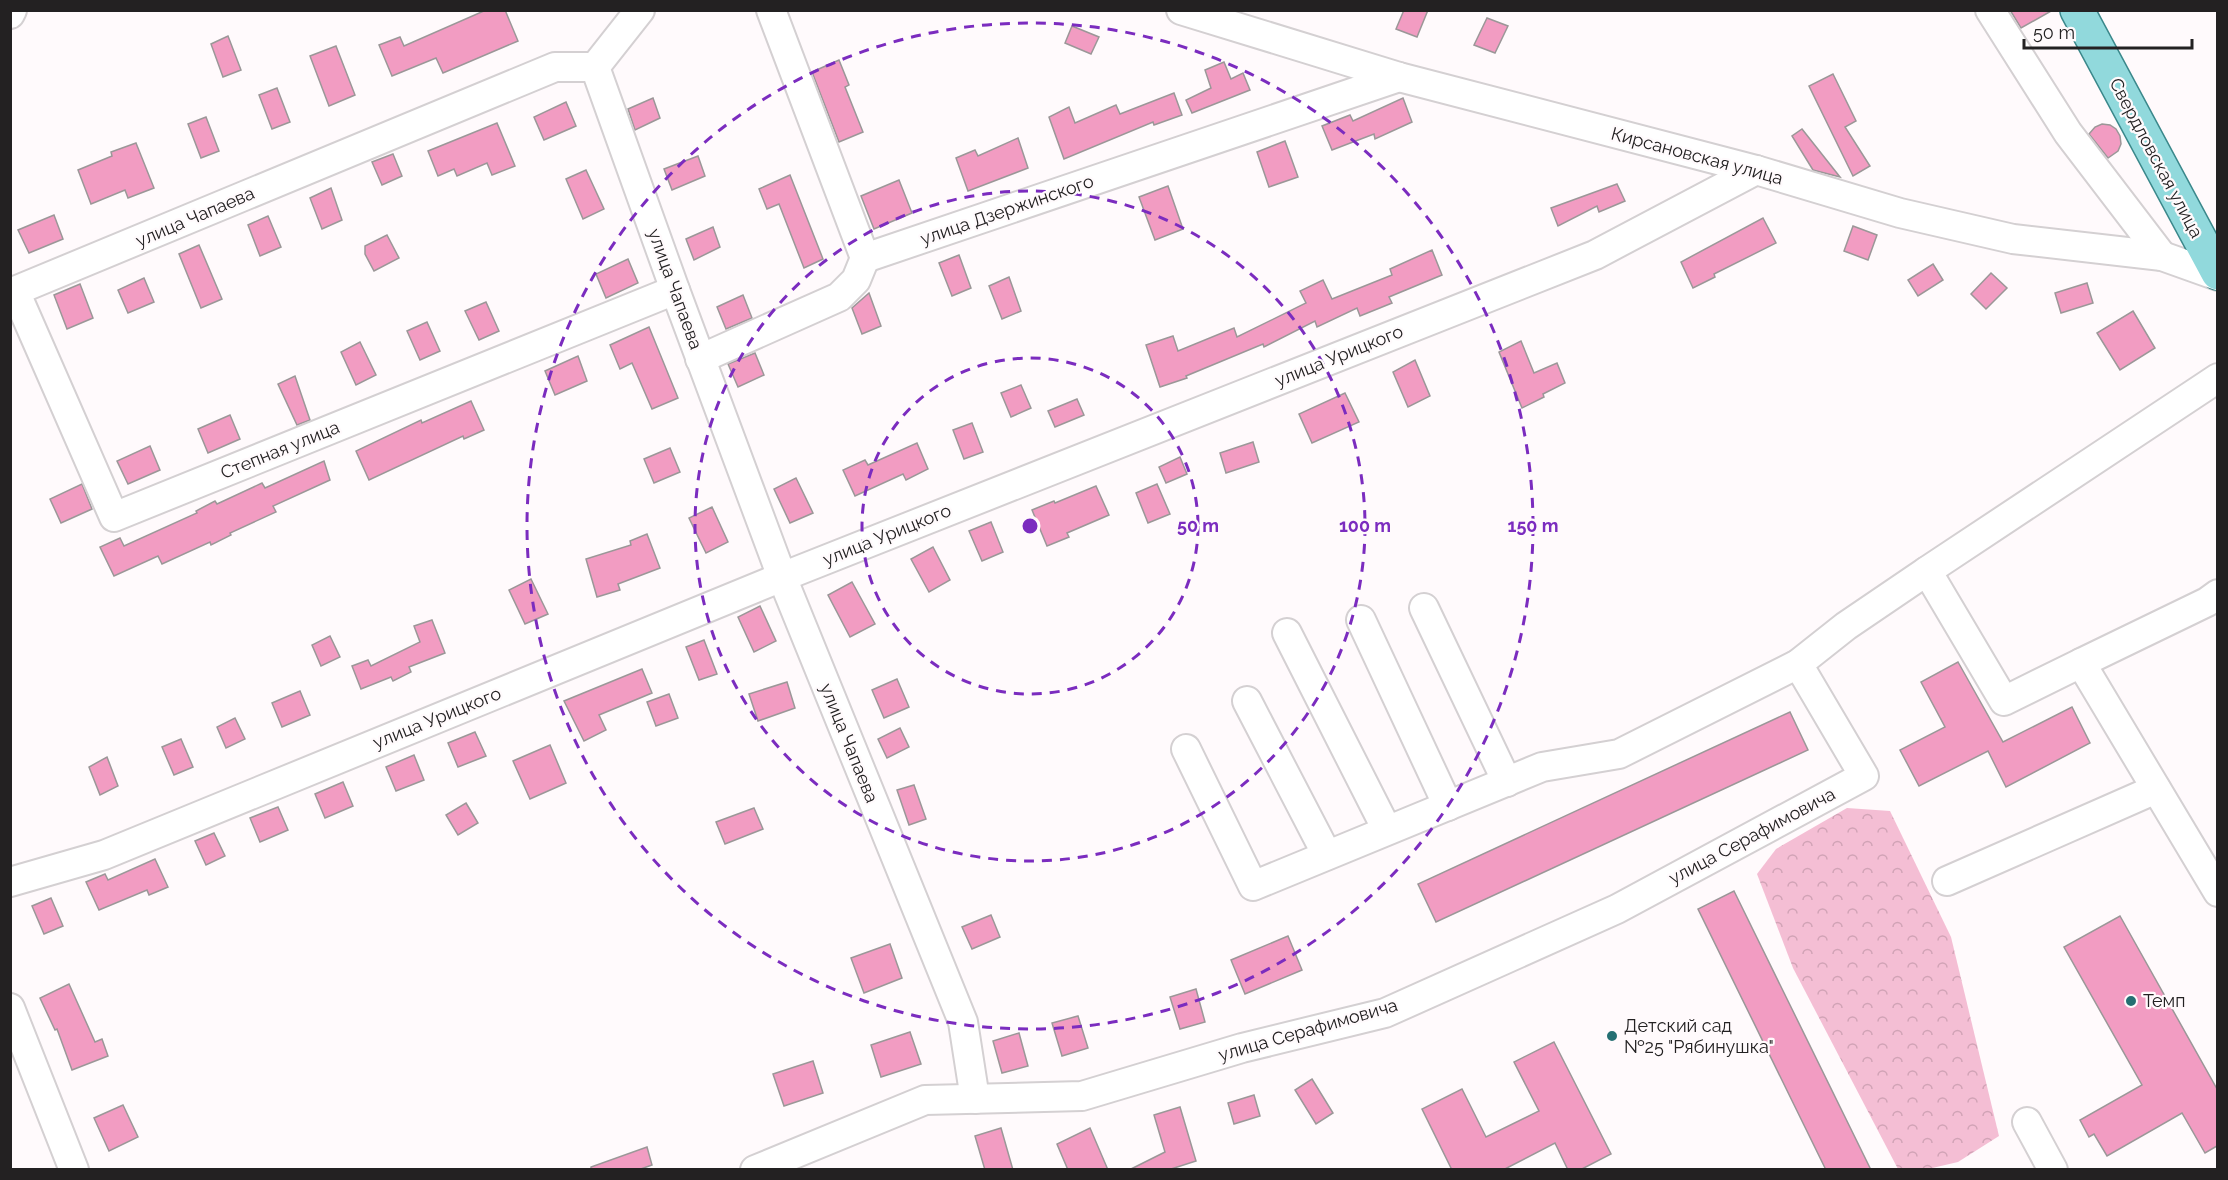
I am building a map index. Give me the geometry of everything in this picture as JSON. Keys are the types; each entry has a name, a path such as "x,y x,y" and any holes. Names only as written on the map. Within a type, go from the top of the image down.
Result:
{"main road":[{"name":"Свердловская улица","path":"2077,10 2217,275"}],"street":[{"path":"595,67 640,10"},
{"path":"700,359 839,297 855,280 865,258 771,10"},
{"name":"Кирсановская улица","path":"1181,10 1399,77 1756,170 1900,213 2013,239 2162,256 2217,275"},
{"path":"1990,10 2068,133 2162,256"},
{"name":"улица Чапаева","path":"13,292 555,68 595,67 700,359 782,577 963,1022 975,1099"},
{"name":"улица Дзержинского","path":"865,258 1399,77"},
{"name":"улица Урицкого","path":"10,882 104,855 782,577 1595,255 1756,170"},
{"name":"Степная улица","path":"13,292 114,517 675,290"},
{"path":"1186,749 1253,886 1542,767 1619,754 1798,664 1846,626 2217,378"},
{"path":"1927,571 2004,701 2207,602 2217,594"},
{"path":"1424,608 1507,782"},
{"path":"1361,620 1448,806"},
{"path":"1287,633 1387,830"},
{"path":"2081,663 2217,892"},
{"name":"улица Серафимовича","path":"754,1170 925,1100 1082,1096 1242,1048 1385,1013 1617,909 1864,776 1798,664"},
{"path":"1247,701 1327,855"},
{"path":"1947,881 2156,789"},
{"path":"10,1008 74,1170"},
{"path":"2027,1122 2053,1170"}],"green space":[{"path":"1847,808 1890,811 1951,937 1999,1136 1958,1162 1928,1169 1898,1169 1793,968 1757,874 1776,849"}],"building":[{"path":"486,10 505,10 518,41 443,73 436,58 392,76 379,45 400,37 404,46"},
{"path":"1404,10 1428,10 1417,37 1396,29"},
{"path":"2010,10 2053,10 2021,28"},
{"path":"1487,18 1508,26 1495,53 1474,45"},
{"path":"1072,26 1099,37 1091,54 1065,43"},
{"path":"228,36 241,70 223,77 211,44"},
{"path":"336,46 355,95 329,106 310,56"},
{"path":"839,60 849,85 845,87 863,132 839,142 812,72"},
{"path":"1224,62 1231,79 1243,73 1250,90 1192,113 1186,100 1211,88 1205,70"},
{"path":"1833,74 1856,121 1845,127 1870,166 1853,176 1809,86"},
{"path":"277,88 290,122 272,129 259,95"},
{"path":"1174,93 1182,115 1154,125 1153,122 1064,159 1049,117 1069,107 1075,123 1116,105 1120,114"},
{"path":"653,98 660,118 635,130 628,109"},
{"path":"1403,98 1412,122 1375,139 1374,134 1332,150 1322,126 1350,115 1353,121"},
{"path":"566,102 576,126 544,140 534,117"},
{"path":"206,117 219,151 201,158 188,124"},
{"path":"497,123 515,166 492,175 487,163 457,176 454,169 438,176 428,151"},
{"path":"2102,124 2116,129 2120,136 2121,144 2118,151 2108,158 2089,134 2095,127"},
{"path":"1802,129 1840,177 1813,170 1792,136"},
{"path":"1018,138 1028,168 968,191 956,158 975,150 978,156"},
{"path":"1285,141 1298,177 1269,187 1257,152"},
{"path":"136,143 154,188 128,198 125,190 91,204 78,170 112,156 111,152"},
{"path":"393,154 402,176 382,185 372,162"},
{"path":"698,156 705,176 672,190 664,169"},
{"path":"586,170 604,209 583,219 566,179"},
{"path":"790,175 823,259 804,268 779,204 767,209 759,189"},
{"path":"899,180 912,213 874,229 861,196"},
{"path":"1617,184 1625,201 1599,212 1597,206 1558,226 1551,208"},
{"path":"1168,186 1183,229 1155,240 1139,197"},
{"path":"331,188 342,220 322,229 310,198"},
{"path":"54,215 63,239 29,253 18,230"},
{"path":"268,216 281,247 260,256 248,225"},
{"path":"1763,218 1776,243 1714,274 1715,277 1693,288 1681,262"},
{"path":"1853,226 1877,235 1868,260 1844,251"},
{"path":"713,227 720,247 694,260 686,239"},
{"path":"387,235 399,258 374,271 365,254 365,246"},
{"path":"199,245 222,299 201,308 179,254"},
{"path":"1432,250 1442,275 1389,297 1392,303 1360,316 1357,308 1317,327 1315,321 1264,347 1263,344 1186,376 1187,378 1160,387 1146,345 1173,336 1178,351 1234,328 1237,337 1306,303 1300,291 1323,280 1332,299 1392,275 1390,269"},
{"path":"959,255 971,288 952,296 939,263"},
{"path":"628,259 638,283 606,298 596,274"},
{"path":"1933,264 1943,280 1918,296 1908,280"},
{"path":"1991,273 2007,288 1986,309 1971,294"},
{"path":"1009,277 1021,311 1002,319 989,286"},
{"path":"144,278 154,302 128,313 118,290"},
{"path":"2087,283 2093,303 2061,313 2055,293"},
{"path":"80,284 93,318 67,329 54,295"},
{"path":"869,293 881,326 862,334 852,308"},
{"path":"743,295 752,318 726,329 717,307"},
{"path":"486,302 499,331 479,340 465,311"},
{"path":"2133,311 2155,348 2120,370 2097,333"},
{"path":"427,322 440,351 420,360 407,331"},
{"path":"649,327 678,398 652,409 632,363 620,369 610,345"},
{"path":"1521,341 1534,373 1557,363 1565,383 1522,408 1499,352"},
{"path":"360,342 376,375 356,385 341,352"},
{"path":"755,353 764,375 738,387 728,364"},
{"path":"578,356 587,381 555,395 545,371"},
{"path":"1415,360 1430,396 1408,407 1393,372"},
{"path":"295,376 310,420 297,425 278,384"},
{"path":"1021,385 1031,408 1011,417 1001,393"},
{"path":"1345,393 1359,422 1312,443 1299,414"},
{"path":"1077,399 1084,415 1055,427 1048,411"},
{"path":"471,401 484,430 464,439 463,436 369,480 356,451 421,420 422,423"},
{"path":"230,415 240,439 208,453 198,429"},
{"path":"972,423 983,452 964,459 953,430"},
{"path":"1253,442 1259,462 1226,473 1220,453"},
{"path":"917,443 928,469 906,480 903,474 855,496 843,470 865,460 868,465"},
{"path":"150,446 160,470 128,484 117,461"},
{"path":"670,448 680,472 654,483 644,459"},
{"path":"1180,457 1187,474 1166,483 1159,467"},
{"path":"324,461 330,480 273,506 276,512 230,533 231,535 211,545 210,542 162,564 158,556 114,576 100,547 120,538 124,546 197,513 196,511 215,501 217,504 262,483 265,488"},
{"path":"796,478 813,513 790,523 774,489"},
{"path":"82,484 92,509 61,523 50,499"},
{"path":"1157,484 1170,514 1148,523 1136,493"},
{"path":"1096,486 1109,515 1067,533 1069,537 1047,546 1032,510"},
{"path":"712,507 728,542 706,553 689,518"},
{"path":"991,522 1003,552 982,561 969,531"},
{"path":"647,534 660,568 618,584 620,590 597,597 586,559 631,545 630,541"},
{"path":"933,547 950,580 929,592 911,559"},
{"path":"531,579 548,614 525,624 509,590"},
{"path":"852,582 875,624 850,637 828,595"},
{"path":"760,606 776,641 754,652 738,617"},
{"path":"432,620 445,653 409,667 411,672 393,681 391,677 361,689 352,666 368,660 371,666 420,642 414,626"},
{"path":"330,636 340,657 321,666 312,645"},
{"path":"704,640 717,674 699,680 686,647"},
{"path":"1958,662 2003,742 2072,707 2090,743 2006,787 1988,751 1919,786 1900,750 1945,727 1921,682"},
{"path":"642,669 652,693 599,715 606,730 584,741 564,701"},
{"path":"897,679 909,707 884,718 872,690"},
{"path":"787,682 795,708 758,721 749,694"},
{"path":"300,691 310,715 282,727 272,703"},
{"path":"669,694 678,718 656,726 647,702"},
{"path":"1790,712 1808,750 1436,922 1418,884"},
{"path":"235,718 245,739 226,748 217,727"},
{"path":"900,728 909,747 887,758 878,739"},
{"path":"475,732 486,756 458,767 448,743"},
{"path":"181,739 193,767 174,775 162,747"},
{"path":"550,745 566,783 530,799 513,761"},
{"path":"414,755 424,780 396,791 386,767"},
{"path":"107,757 118,786 100,795 89,767"},
{"path":"343,782 353,806 325,818 315,794"},
{"path":"914,785 926,819 909,825 897,790"},
{"path":"466,803 478,823 458,835 446,815"},
{"path":"278,807 288,830 260,842 250,818"},
{"path":"754,808 763,829 725,844 716,822"},
{"path":"214,833 225,856 206,865 195,841"},
{"path":"155,859 168,887 149,895 147,890 99,910 86,882 105,874 108,880"},
{"path":"1734,891 1871,1170 1826,1170 1698,909"},
{"path":"51,898 63,926 44,934 32,906"},
{"path":"991,915 1000,937 972,949 962,927"},
{"name":"Темп","path":"2120,916 2217,1089 2217,1146 2205,1153 2182,1113 2107,1156 2094,1134 2089,1137 2080,1120 2142,1085 2064,947"},
{"path":"1288,936 1302,970 1245,994 1231,960"},
{"path":"890,944 902,978 864,993 851,958"},
{"path":"69,984 95,1042 102,1039 108,1056 72,1070 57,1029 55,1030 40,998"},
{"path":"1196,989 1205,1022 1180,1029 1170,997"},
{"path":"1078,1016 1088,1048 1062,1056 1052,1023"},
{"path":"910,1032 921,1064 881,1077 871,1045"},
{"path":"1019,1033 1028,1066 1002,1073 993,1041"},
{"path":"1554,1042 1611,1154 1580,1170 1568,1170 1555,1143 1503,1170 1452,1170 1422,1109 1462,1089 1486,1137 1539,1111 1514,1062"},
{"path":"813,1061 823,1093 784,1106 773,1074"},
{"path":"1312,1079 1333,1113 1316,1124 1295,1090"},
{"path":"1254,1095 1260,1116 1234,1124 1228,1103"},
{"path":"123,1105 138,1137 109,1151 94,1118"},
{"path":"1180,1107 1196,1161 1168,1170 1129,1170 1165,1152 1154,1115"},
{"path":"1001,1128 1013,1170 985,1170 975,1136"},
{"path":"1090,1128 1108,1170 1068,1170 1057,1144"},
{"path":"647,1147 652,1165 638,1170 591,1170 591,1167"}],"place":[{"name":"Темп","path":"2131,1001"},
{"name":"Детский сад №25 \"Рябинушка\"","path":"1612,1036"}]}
